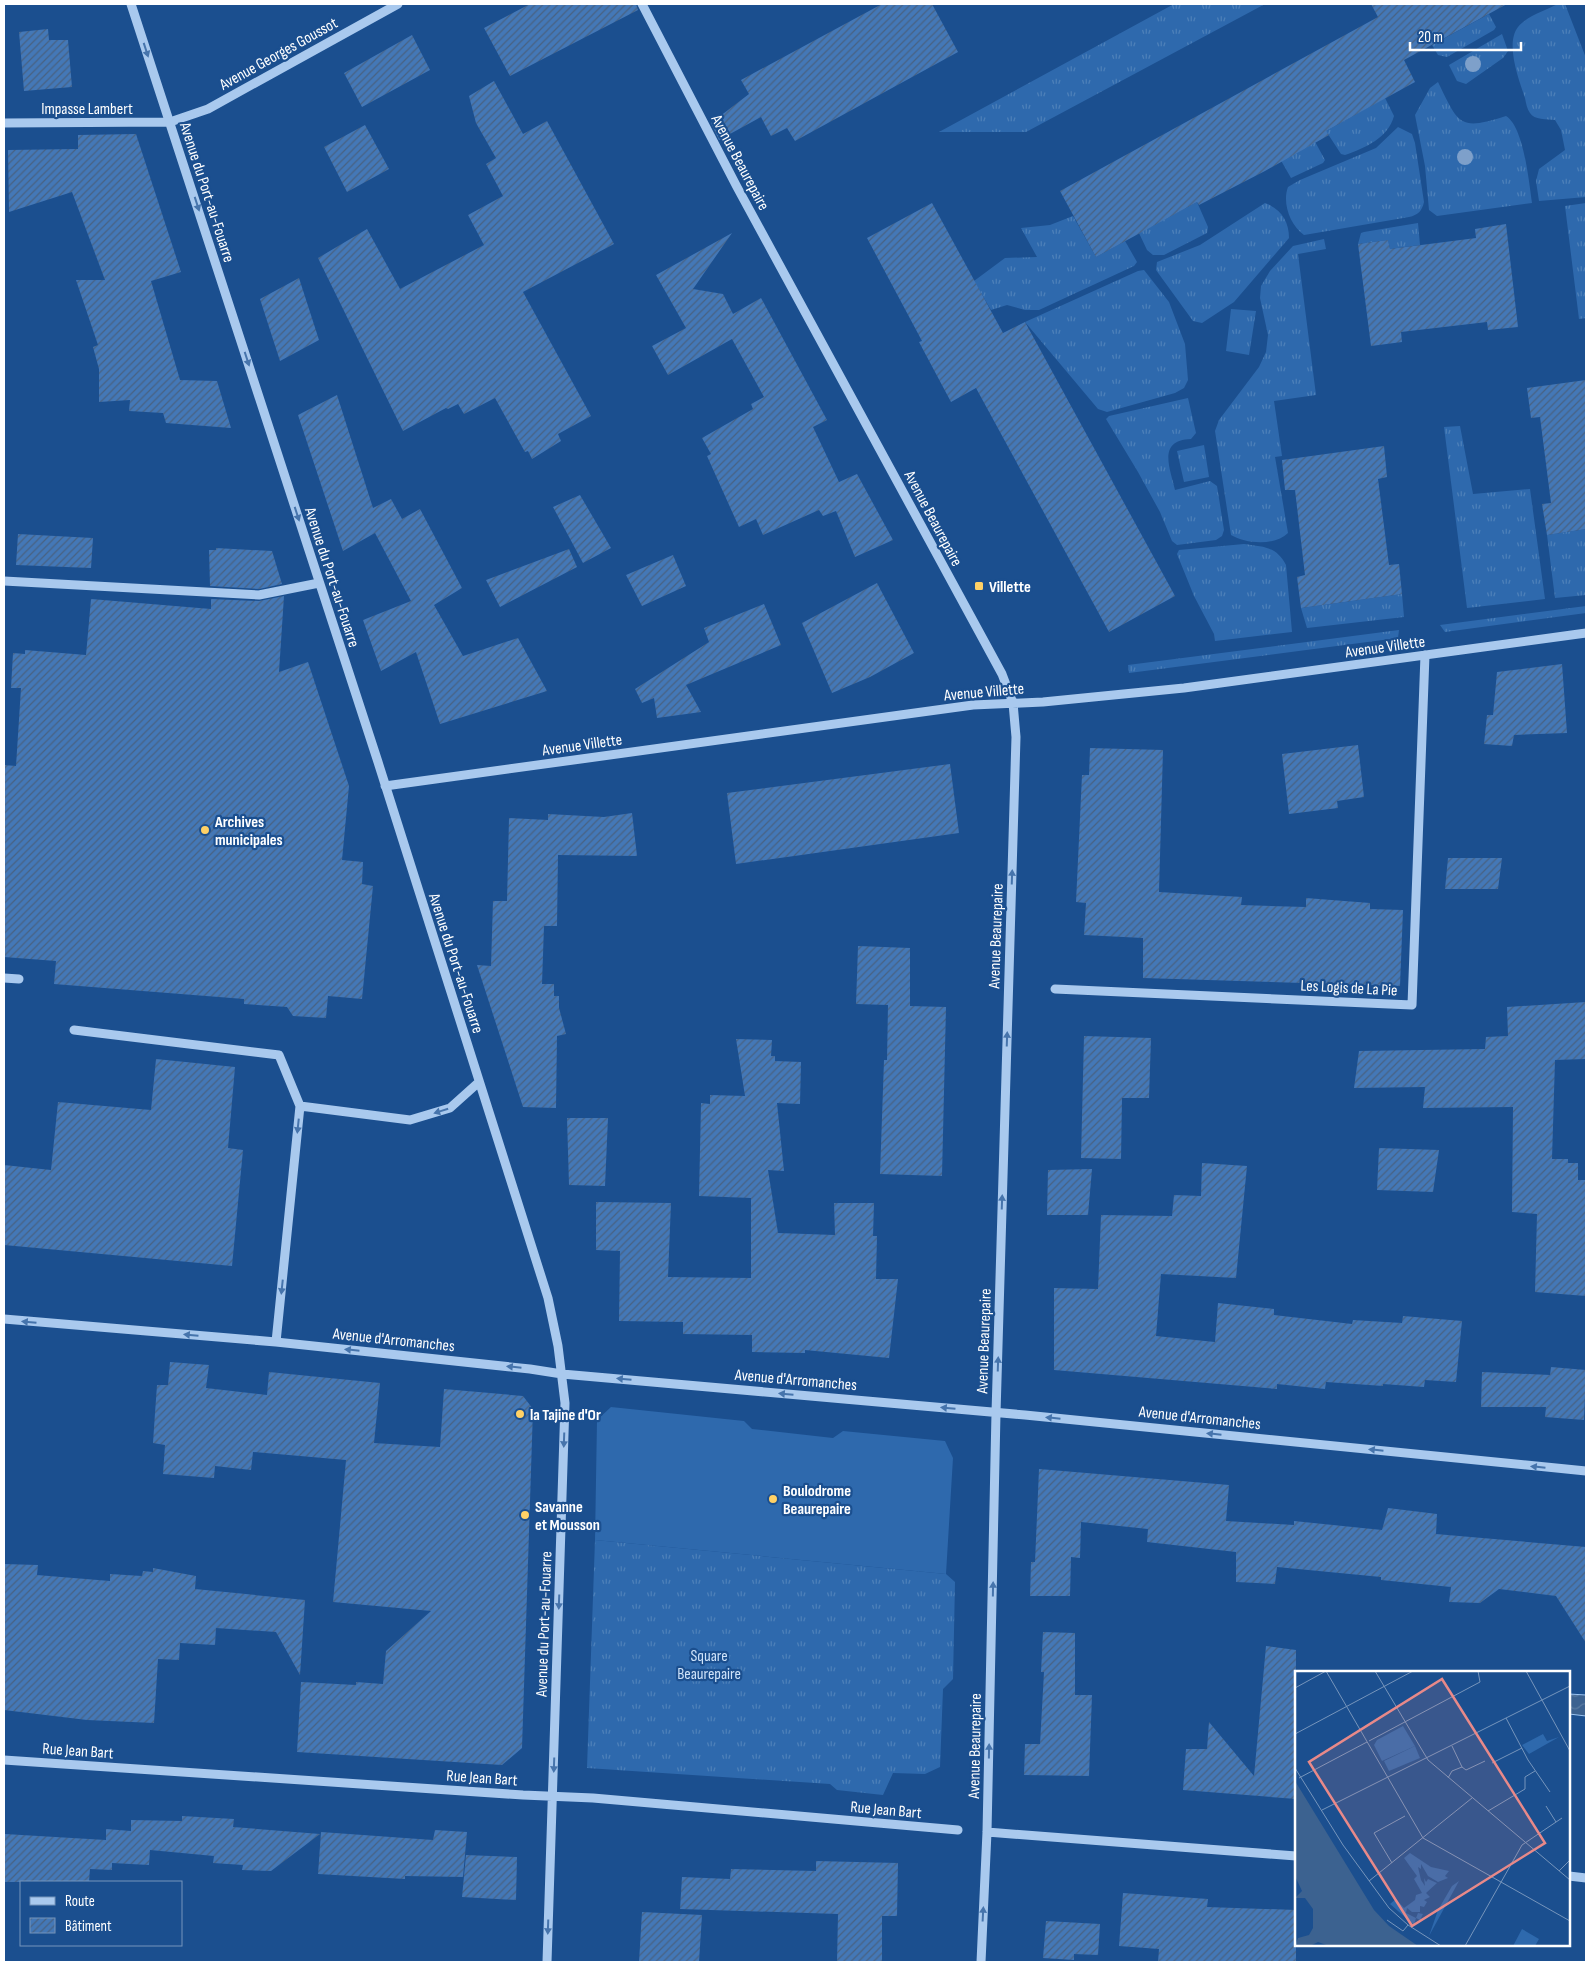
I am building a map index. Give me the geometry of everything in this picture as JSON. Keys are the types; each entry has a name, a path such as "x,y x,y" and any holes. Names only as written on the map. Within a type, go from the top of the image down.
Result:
{"street":[{"name":"Avenue du Port-au-Fouarre","path":"131,4 385,786 548,1298 562,1374 565,1402 547,1962"},
{"name":"Avenue Georges Goussot","path":"170,122 208,109 398,4"},
{"name":"Avenue Beaurepaire","path":"642,4 737,187 1002,674 1013,703 1016,737 996,1413 987,1832 981,1962"},
{"name":"Impasse Lambert","path":"4,123 170,122"},
{"path":"4,581 259,595 319,582"},
{"name":"Avenue Villette","path":"385,786 973,705 1184,688 1586,634"},
{"name":"Les Logis de La Pie","path":"1055,989 1412,1005 1425,655"},
{"path":"4,978 19,979"},
{"path":"74,1030 279,1055 300,1106 276,1342"},
{"path":"300,1106 410,1120 450,1108 479,1082"},
{"name":"Avenue d'Arromanches","path":"4,1319 276,1342 562,1374 996,1413 1586,1472"},
{"name":"Rue Jean Bart","path":"4,1760 593,1798 958,1830"},
{"path":"987,1832 1295,1856"},
{"path":"1570,1876 1586,1878"}],"green space":[{"path":"1174,4 1265,4 1026,132 939,132"},
{"path":"1558,4 1565,4 1586,58 1586,197 1539,201 1536,181 1539,169 1565,150 1561,130 1555,120 1534,117 1528,110 1514,62 1513,43 1514,34 1522,23 1531,16"},
{"path":"1489,14 1496,27 1494,30 1447,57 1438,55 1432,45"},
{"path":"1502,34 1508,51 1503,58 1466,84 1457,81 1449,65"},
{"path":"1438,82 1451,108 1462,121 1479,123 1506,116 1512,122 1525,156 1532,203 1437,216 1429,210 1425,166 1415,115 1430,88"},
{"path":"1385,98 1394,116 1387,130 1368,145 1345,155 1341,154 1326,131"},
{"path":"1398,127 1412,134 1415,143 1424,202 1419,212 1409,217 1304,235 1299,231 1288,213 1286,193 1288,187 1300,180 1376,148"},
{"path":"1313,138 1325,160 1323,163 1291,178 1279,157"},
{"path":"1197,202 1208,227 1207,233 1164,255 1153,255 1147,250 1139,233"},
{"path":"1265,203 1276,209 1283,216 1288,226 1289,238 1234,302 1202,323 1193,321 1156,270 1157,262 1200,245"},
{"path":"1586,203 1586,318 1579,319 1565,206"},
{"path":"1073,216 1096,257 1125,241 1137,262 1134,266 1039,310 1025,310 1007,305 991,310 974,281 1005,258 1037,257 1021,228 1050,225"},
{"path":"1418,223 1420,245 1390,249 1388,240 1358,244 1361,233"},
{"path":"1324,239 1326,249 1298,254 1316,395 1274,401 1282,456 1275,457 1288,533 1268,542 1244,540 1231,535 1215,431 1219,420 1259,367 1266,352 1268,335 1260,298 1261,286 1270,271 1293,246"},
{"path":"1144,270 1169,302 1185,344 1188,380 1184,388 1175,393 1107,412 1098,409 1025,322"},
{"path":"1231,309 1256,311 1249,355 1226,351"},
{"path":"1188,398 1196,433 1191,439 1173,444 1170,450 1168,457 1175,490 1210,481 1217,486 1224,530 1222,536 1216,540 1177,545 1172,541 1160,512 1106,419 1109,416"},
{"path":"1460,426 1473,494 1530,489 1545,599 1467,608 1444,427"},
{"path":"1204,445 1209,477 1184,482 1177,451"},
{"path":"1586,529 1586,595 1555,598 1547,535"},
{"path":"1244,544 1274,551 1286,565 1292,632 1215,641 1214,634 1194,596 1177,554 1179,550"},
{"path":"1402,594 1404,617 1307,628 1301,608"},
{"path":"1586,606 1586,613 1445,632 1440,625"},
{"path":"1399,630 1398,638 1129,673 1128,665"},
{"name":"Boulodrome Beaurepaire","path":"611,1407 744,1421 752,1429 833,1438 843,1431 945,1441 953,1458 946,1574 595,1540 597,1420"},
{"name":"Square Beaurepaire","path":"595,1540 946,1574 955,1582 953,1679 943,1689 940,1767 925,1774 893,1773 883,1795 837,1790 830,1784 587,1768"}],"water":[{"path":"1570,1694 1586,1695 1586,1716 1570,1714"}],"building":[{"path":"530,4 636,4 638,10 510,76 484,28"},
{"path":"882,4 932,4 958,52 795,141 787,128 771,136 761,117 719,140 711,123 749,94 741,80"},
{"path":"1371,4 1507,4 1404,60 1415,82 1326,131 1329,135 1265,171 1199,205 1197,202 1096,257 1060,191 1378,17"},
{"path":"48,29 49,40 68,40 72,87 24,91 19,32"},
{"path":"412,35 430,70 362,107 344,73"},
{"path":"494,81 523,134 547,121 614,244 523,292 591,416 558,434 561,441 532,459 528,451 525,452 495,398 464,414 458,404 448,409 446,408 403,431 318,258 367,229 400,289 484,245 468,215 503,196 486,164 496,158 476,123 469,96"},
{"path":"365,125 389,169 347,192 324,147"},
{"path":"136,134 181,272 151,281 180,380 217,381 231,428 166,423 163,413 129,411 130,400 99,402 99,369 93,347 98,345 76,280 105,280 72,192 9,212 8,150 78,149 78,135"},
{"path":"932,203 1003,333 1025,322 1175,596 1109,632 976,388 951,402 919,342 922,341 867,238"},
{"path":"1506,224 1518,327 1488,330 1487,322 1401,332 1402,342 1371,346 1358,244 1388,240 1390,249 1476,238 1475,229"},
{"path":"732,233 693,289 723,294 733,314 761,298 827,420 813,427 839,482 857,474 893,540 855,557 836,511 823,516 819,510 763,535 756,519 739,527 707,456 711,454 702,438 753,409 751,404 764,397 732,339 668,375 652,346 686,328 656,275"},
{"path":"299,278 319,340 280,361 260,299"},
{"path":"1586,380 1586,529 1547,535 1542,504 1551,503 1540,417 1531,418 1527,388"},
{"path":"337,395 373,508 391,499 402,519 420,509 462,588 434,605 463,656 518,638 547,691 440,724 416,652 381,671 363,620 411,601 375,533 343,551 298,415"},
{"path":"1384,446 1387,477 1378,479 1389,565 1399,564 1402,594 1301,608 1297,577 1305,575 1295,490 1285,490 1282,460"},
{"path":"580,495 611,548 583,563 553,507"},
{"path":"18,534 93,538 91,568 16,565"},
{"path":"216,548 272,551 282,584 259,589 210,586 209,550 216,550"},
{"path":"569,549 577,567 500,607 486,580"},
{"path":"673,555 686,586 642,606 626,575"},
{"path":"877,583 914,653 870,677 832,693 802,623"},
{"name":"Archives municipales","path":"284,596 279,672 308,662 349,786 342,860 363,862 362,884 373,886 362,999 328,996 326,1018 293,1016 287,1007 244,1004 244,999 54,984 56,961 4,957 4,765 16,766 21,688 11,688 13,653 25,654 25,650 86,655 91,599 211,609 211,599 259,601"},
{"path":"764,604 781,645 686,685 701,712 657,718 654,698 642,703 635,689 709,642 704,628"},
{"path":"1562,664 1567,733 1514,735 1512,746 1484,744 1487,715 1493,715 1497,672"},
{"path":"1358,745 1364,797 1337,801 1338,808 1289,814 1282,754"},
{"path":"1090,748 1163,750 1159,892 1242,897 1241,905 1306,907 1306,898 1370,903 1370,909 1403,910 1400,986 1143,978 1143,938 1084,935 1086,903 1076,902 1082,775 1089,775"},
{"path":"950,764 959,833 736,864 727,793"},
{"path":"632,813 637,856 558,855 557,926 544,926 542,984 554,984 554,996 559,996 559,1008 566,1034 557,1036 556,1108 523,1107 477,965 491,966 493,901 507,901 509,818 548,820 548,814 604,817"},
{"path":"1448,858 1502,858 1498,889 1445,889"},
{"path":"858,946 910,948 910,1006 946,1007 942,1176 880,1174 884,1060 887,1060 888,1005 856,1004"},
{"path":"1586,1002 1586,1059 1555,1060 1552,1159 1568,1159 1568,1163 1578,1163 1578,1180 1586,1180 1586,1296 1535,1292 1537,1214 1512,1212 1513,1107 1423,1108 1425,1087 1354,1088 1359,1051 1485,1049 1486,1037 1508,1036 1507,1007"},
{"path":"1084,1036 1151,1038 1149,1098 1122,1098 1121,1159 1081,1158"},
{"path":"736,1039 772,1040 771,1056 775,1056 775,1061 801,1062 800,1104 777,1103 784,1171 768,1170 778,1233 835,1235 834,1203 874,1203 873,1236 877,1236 876,1279 898,1279 889,1358 805,1350 805,1353 752,1352 752,1335 683,1334 683,1322 619,1321 620,1251 596,1250 596,1202 671,1203 668,1277 751,1278 751,1198 699,1196 701,1103 710,1104 710,1095 745,1096"},
{"path":"156,1059 235,1067 228,1148 243,1150 232,1266 4,1245 4,1165 51,1170 58,1102 151,1110"},
{"path":"567,1118 608,1118 605,1186 569,1185"},
{"path":"1379,1148 1439,1150 1433,1192 1377,1190"},
{"path":"1202,1163 1247,1166 1236,1278 1161,1274 1156,1336 1215,1342 1218,1303 1274,1309 1274,1315 1352,1324 1353,1320 1402,1323 1403,1316 1462,1321 1456,1382 1425,1380 1424,1387 1326,1382 1325,1389 1277,1384 1277,1389 1054,1370 1054,1288 1098,1289 1101,1215 1172,1216 1174,1195 1201,1196"},
{"path":"1092,1169 1088,1215 1047,1215 1048,1170"},
{"path":"170,1362 209,1365 206,1388 267,1395 269,1372 380,1383 374,1443 440,1447 444,1389 523,1396 533,1409 522,1748 502,1765 297,1752 301,1682 356,1685 356,1682 383,1684 386,1651 431,1611 333,1602 346,1460 253,1452 251,1470 215,1466 214,1478 163,1474 165,1445 153,1443 157,1385 168,1385"},
{"path":"1551,1367 1586,1370 1584,1420 1545,1417 1546,1407 1481,1407 1482,1372 1550,1375"},
{"path":"1039,1469 1229,1485 1226,1521 1294,1525 1294,1521 1382,1530 1388,1508 1437,1514 1436,1534 1586,1547 1586,1643 1556,1596 1499,1589 1480,1603 1449,1602 1451,1587 1381,1580 1381,1577 1277,1567 1275,1584 1236,1582 1236,1552 1147,1542 1148,1529 1081,1522 1080,1558 1071,1557 1070,1596 1030,1596 1031,1562 1035,1562"},
{"path":"4,1564 38,1565 37,1575 110,1581 110,1574 142,1576 143,1571 153,1572 153,1568 196,1576 195,1589 305,1600 300,1675 276,1632 216,1628 215,1645 180,1643 179,1660 158,1659 154,1723 87,1720 4,1710"},
{"path":"1043,1632 1075,1633 1075,1695 1092,1695 1089,1776 1024,1775 1025,1744 1040,1744 1044,1672 1041,1672"},
{"path":"1266,1646 1296,1650 1295,1799 1183,1790 1186,1749 1207,1749 1209,1722 1254,1776"},
{"path":"182,1816 234,1819 233,1827 320,1834 271,1871 242,1870 243,1865 213,1863 214,1856 150,1850 149,1865 112,1863 112,1870 90,1869 89,1881 4,1882 5,1834 106,1840 106,1829 131,1831 131,1820 182,1821"},
{"path":"435,1830 467,1832 463,1877 405,1876 405,1879 318,1874 321,1832 433,1840"},
{"path":"466,1855 517,1857 516,1900 462,1897"},
{"path":"816,1861 898,1863 897,1916 882,1916 882,1962 837,1962 838,1914 680,1909 682,1877 730,1879 731,1869 816,1871"},
{"path":"1123,1893 1208,1899 1207,1907 1295,1910 1296,1962 1158,1962 1159,1949 1119,1946"},
{"path":"642,1912 702,1915 699,1962 639,1962"},
{"path":"1046,1921 1100,1924 1098,1955 1074,1954 1074,1960 1043,1958"}],"place":[{"name":"Villette","path":"979,586"},
{"name":"Archives municipales","path":"205,830"},
{"name":"la Tajine d'Or","path":"520,1414"},
{"name":"Boulodrome Beaurepaire","path":"773,1499"},
{"name":"Savanne et Mousson","path":"525,1515"}]}
